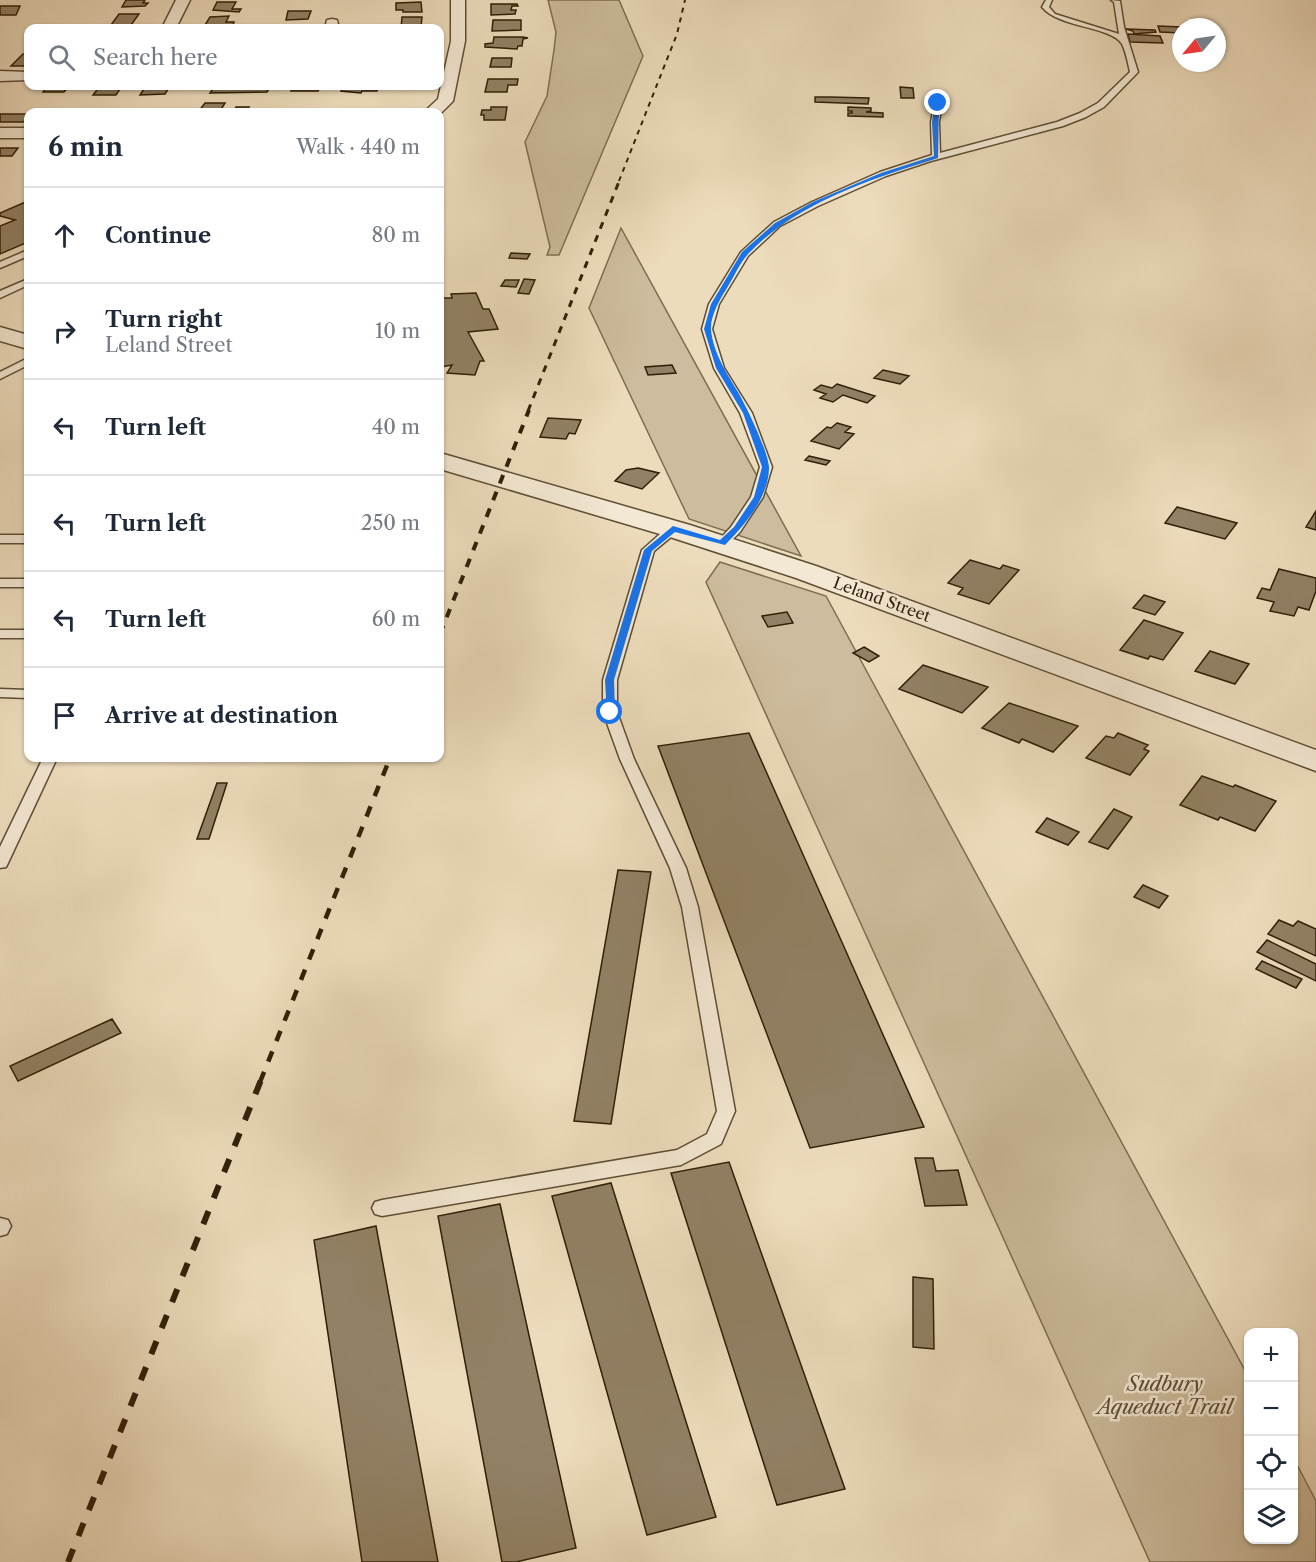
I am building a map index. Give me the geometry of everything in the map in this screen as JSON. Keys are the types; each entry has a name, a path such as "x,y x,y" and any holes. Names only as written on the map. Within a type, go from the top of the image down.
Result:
{"street":[{"path":"171,24 183,0"},
{"path":"436,108 445,100 445,74 458,41 458,0"},
{"path":"0,76 24,76"},
{"path":"0,134 24,133"},
{"path":"0,334 24,341"},
{"name":"Leland Street","path":"444,461 722,543 1316,761"}],"lane":[{"path":"1049,0 1045,7 1053,15 1114,34 1125,43"},
{"path":"722,543 736,529 758,497 766,467 746,413 719,368 707,329 714,304 744,254 777,224 815,204 883,174 936,157 1060,124 1101,105 1134,72 1114,0"},
{"path":"936,157 935,122 938,103"},
{"path":"0,265 24,255"},
{"path":"0,295 24,284"},
{"path":"0,376 24,363"},
{"path":"382,1208 681,1157 714,1139 726,1111 690,907 678,868 627,759 610,712 610,680 648,550 673,529"},
{"path":"0,539 24,539"},
{"path":"0,583 24,584"},
{"path":"0,634 24,634"},
{"path":"0,693 24,694"},
{"path":"0,863 48,762"}],"green space":[{"path":"548,0 619,0 643,56 559,255 547,255 550,247 525,142 547,96 556,32"},
{"path":"621,228 801,556 689,519 589,308"},
{"name":"Sudbury Aqueduct Trail","path":"720,562 826,596 1244,1369 1244,1544 1298,1544 1298,1467 1316,1501 1316,1562 1150,1562 706,582"}],"building":[{"path":"126,0 145,0 143,3 148,3 145,6 122,7"},
{"path":"217,2 236,2 232,9 241,9 239,12 213,10"},
{"path":"421,2 422,12 396,10 396,3"},
{"path":"491,4 517,4 518,6 512,6 511,10 516,10 515,14 491,15"},
{"path":"0,6 20,6 16,15 0,15"},
{"path":"288,11 311,11 308,19 286,20"},
{"path":"119,14 139,14 132,24 112,24"},
{"path":"229,16 226,22 234,22 233,24 206,24 210,17"},
{"path":"402,17 422,17 421,24 401,24"},
{"path":"493,20 521,20 521,30 492,31"},
{"path":"1158,26 1172,27 1172,33 1160,32"},
{"path":"1126,29 1155,30 1156,32 1134,34 1133,31"},
{"path":"1128,34 1160,36 1163,43 1130,42"},
{"path":"494,37 528,38 523,39 522,46 518,46 517,49 485,47 485,44 493,43"},
{"path":"23,54 24,54 24,66 11,66"},
{"path":"492,58 512,58 511,67 490,67"},
{"path":"488,79 518,79 517,85 508,85 507,92 485,92"},
{"path":"900,87 913,88 914,98 901,98"},
{"path":"45,90 66,90 64,92 43,92"},
{"path":"97,90 119,90 116,95 93,95"},
{"path":"143,90 168,90 165,94 140,95"},
{"path":"212,90 268,90 267,92 210,93"},
{"path":"292,90 319,90 318,91"},
{"path":"341,90 377,90 361,93"},
{"path":"815,97 869,98 868,104 815,102"},
{"path":"205,103 225,103 222,108 201,108"},
{"path":"491,107 507,107 505,120 484,120 484,115 481,115 482,110 491,110"},
{"path":"848,107 871,108 871,111 866,112 883,113 883,117 848,116 848,113 852,111 848,111"},
{"path":"0,114 24,114 23,122 0,122"},
{"path":"0,148 18,148 12,156 0,156"},
{"path":"24,203 24,244 0,254 0,226 15,220 0,216 0,213"},
{"path":"511,253 530,254 527,259 509,258"},
{"path":"524,279 535,280 529,294 518,293"},
{"path":"505,280 519,280 516,287 501,286"},
{"path":"476,293 483,309 489,309 498,329 468,332 484,361 480,361 475,375 447,373 452,365 444,366 444,298 452,298 451,294"},
{"path":"672,365 676,373 648,375 645,367"},
{"path":"883,370 909,376 900,384 874,378"},
{"path":"837,384 875,396 867,403 843,395 833,402 820,398 826,394 814,390 821,385 832,388"},
{"path":"548,418 581,420 575,434 569,433 566,439 540,437"},
{"path":"837,423 851,427 845,432 854,434 839,449 811,441 827,427 831,428"},
{"path":"809,456 830,461 826,465 805,460"},
{"path":"638,468 659,473 642,489 615,481 626,470"},
{"path":"1177,507 1237,523 1225,539 1165,523"},
{"path":"1316,511 1316,530 1306,527"},
{"path":"970,560 1000,569 1003,565 1019,570 989,604 958,594 963,588 948,583"},
{"path":"1279,569 1316,578 1316,591 1309,610 1298,607 1294,616 1270,611 1274,602 1257,598 1262,588 1270,590"},
{"path":"1144,595 1165,602 1155,615 1133,608"},
{"path":"787,612 793,623 768,627 762,616"},
{"path":"1144,620 1183,633 1163,660 1150,656 1148,659 1120,650"},
{"path":"864,647 879,656 869,662 853,653"},
{"path":"1210,651 1249,664 1235,684 1195,671"},
{"path":"923,665 988,687 962,713 899,689"},
{"path":"1009,703 1078,726 1053,752 1022,739 1019,743 982,728"},
{"path":"749,733 924,1127 810,1148 658,746"},
{"path":"1118,733 1148,745 1144,749 1149,751 1130,775 1086,758 1106,736 1114,738"},
{"path":"1202,776 1233,787 1235,785 1276,801 1255,831 1220,817 1218,820 1180,805"},
{"path":"217,783 227,783 209,839 197,839"},
{"path":"1114,809 1132,817 1108,849 1089,842"},
{"path":"1047,818 1079,832 1068,845 1036,832"},
{"path":"618,870 651,872 611,1124 574,1121"},
{"path":"1143,885 1168,896 1159,908 1134,897"},
{"path":"1279,920 1293,926 1298,921 1316,929 1316,956 1268,934"},
{"path":"1267,940 1316,964 1316,981 1257,952"},
{"path":"1262,961 1302,979 1296,988 1256,969"},
{"path":"112,1019 121,1033 18,1081 10,1066"},
{"path":"915,1158 933,1158 936,1171 958,1170 967,1205 925,1206"},
{"path":"729,1162 845,1489 777,1505 671,1173"},
{"path":"611,1183 716,1517 647,1535 552,1196"},
{"path":"500,1204 576,1548 516,1562 502,1562 438,1216"},
{"path":"376,1226 438,1562 362,1562 314,1240"},
{"path":"913,1277 933,1279 934,1349 913,1347"}],"railway":[{"path":"619,181 677,34 685,0"},
{"path":"528,411 620,179"},
{"path":"444,624 529,410"},
{"path":"260,1082 388,762"},
{"path":"68,1562 261,1080"}],"route":[{"path":"610,712 610,680 648,550 673,529 722,543 736,529 758,497 766,467 746,413 719,368 707,329 714,304 744,254 777,224 815,204 883,174 936,157 935,122 938,103"}]}
